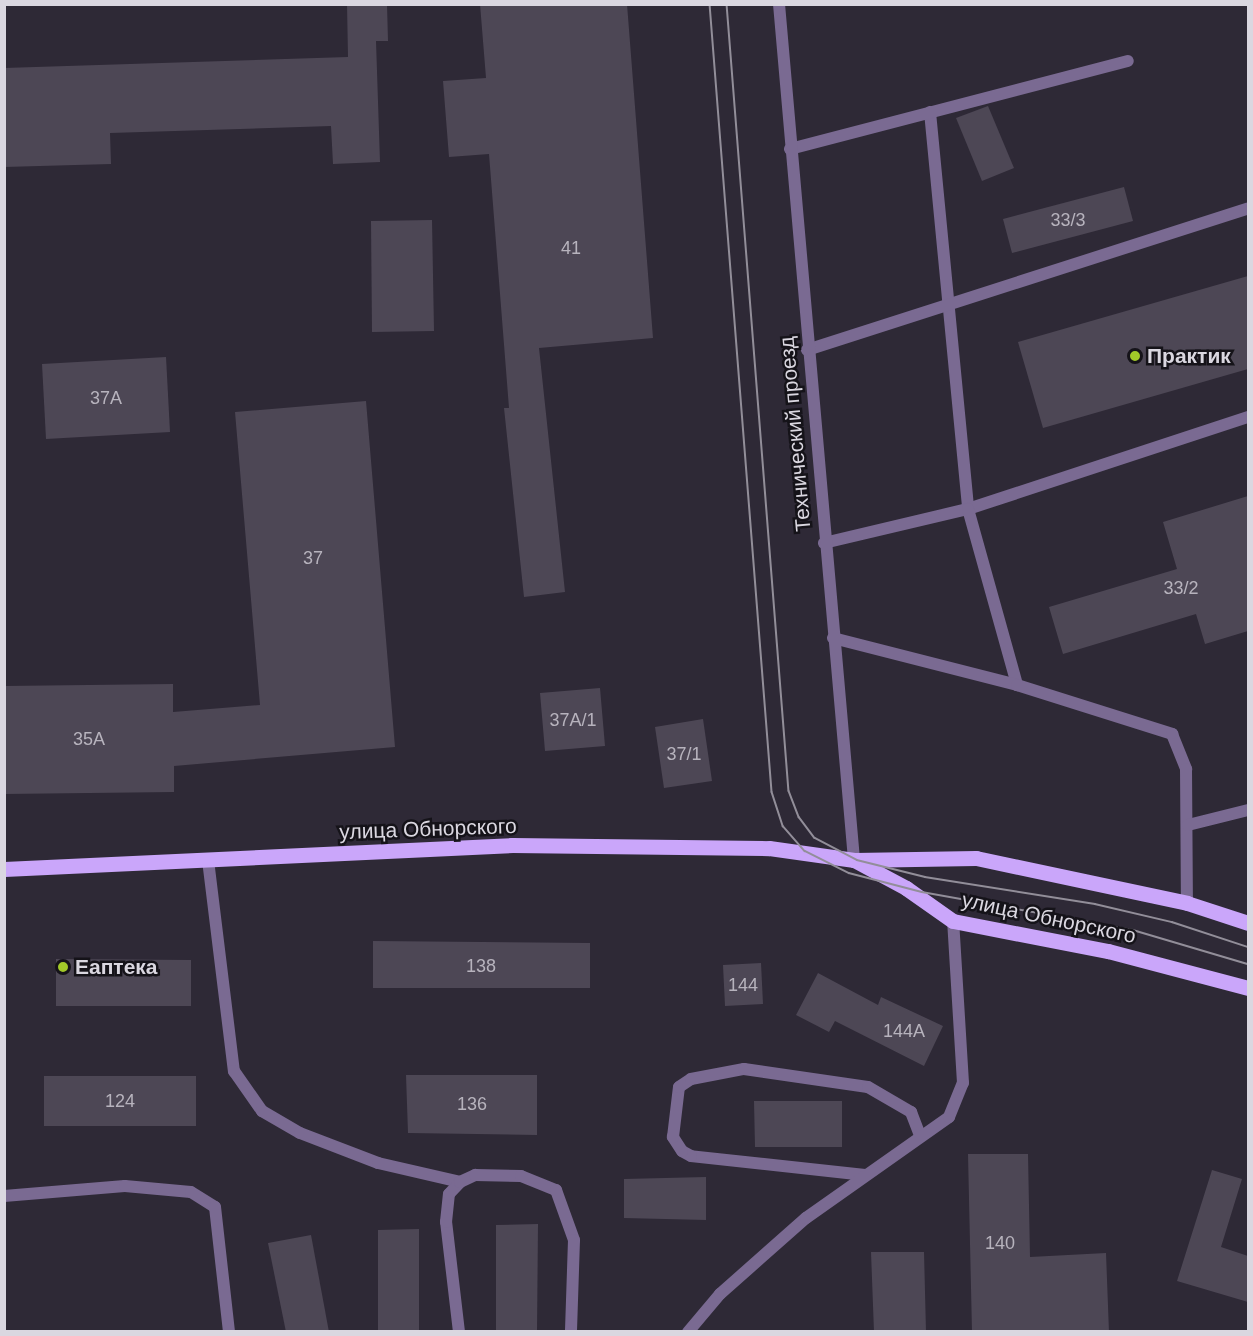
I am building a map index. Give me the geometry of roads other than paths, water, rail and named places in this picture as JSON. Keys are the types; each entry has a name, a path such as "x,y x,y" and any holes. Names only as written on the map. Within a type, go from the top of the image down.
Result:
{"main road":[{"name":"улица Обнорского","path":"4,869 512,845 769,848 854,860 976,858 1188,897 1248,923"},
{"name":"улица Обнорского","path":"854,860 906,888 953,921 1108,951 1248,988"}],"street":[{"name":"Технический проезд","path":"782,7 790,149 824,543 832,604 832,639 854,860"},
{"path":"790,149 1128,61"},
{"path":"930,112 968,509 1017,685"},
{"path":"807,350 1248,208"},
{"path":"824,543 968,509 1248,417"},
{"path":"832,639 1017,685 1172,734 1186,769 1188,897"},
{"path":"1188,825 1248,810"},
{"path":"208,860 234,1071 262,1111 300,1133 378,1163 460,1182"},
{"path":"688,1332 720,1294 806,1218 920,1135 949,1117 963,1083 953,921"},
{"path":"865,1175 691,1156 682,1151 673,1137 679,1087 691,1079 744,1069 868,1087 911,1112 920,1135"},
{"path":"459,1332 446,1222 449,1194 460,1182 475,1175 521,1176 556,1190 574,1240 571,1332"},
{"path":"4,1196 124,1186 191,1192 215,1207 229,1332"}],"tram line":[{"path":"710,4 772,792 783,826 805,851 849,873 922,892 1133,930 1248,964"},
{"path":"727,4 789,791 799,817 815,838 857,860 925,877 1095,904 1172,922 1248,947"}],"place":[{"name":"Практик","path":"1135,356"},
{"name":"Еаптека","path":"63,967"}]}
